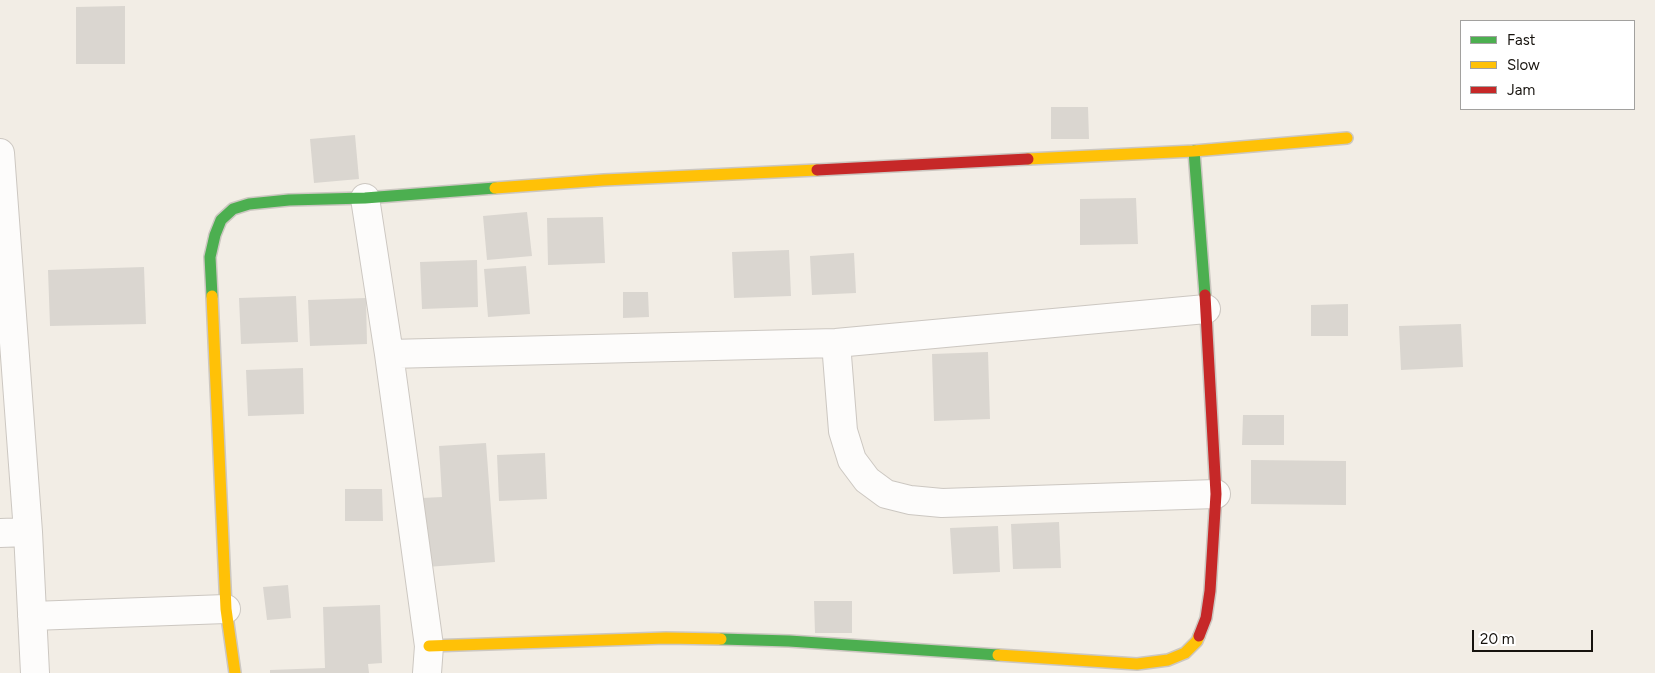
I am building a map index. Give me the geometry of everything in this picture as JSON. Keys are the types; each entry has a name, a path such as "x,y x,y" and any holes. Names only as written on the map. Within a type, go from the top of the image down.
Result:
{"street":[{"path":"235,673 226,610 210,267 210,257 215,235 221,220 233,209 249,204 289,200 366,198 604,180 1194,151 1347,138"},
{"path":"429,646 666,638 789,641 1137,664 1168,660 1185,653 1197,641 1206,618 1210,591 1216,494 1206,309 1194,151"},
{"path":"0,153 28,532 35,673"},
{"path":"366,198 429,646 427,673"},
{"path":"389,354 836,343 1206,309"},
{"path":"836,343 843,430 852,460 867,480 886,494 910,500 942,503 1216,494"},
{"path":"0,533 28,532"},
{"path":"32,616 226,610"}],"building":[{"path":"125,6 125,64 76,64 76,7"},
{"path":"1051,107 1088,107 1089,139 1051,139"},
{"path":"355,135 359,179 314,183 310,139"},
{"path":"1136,198 1138,244 1080,245 1080,199"},
{"path":"527,212 532,256 487,260 483,216"},
{"path":"603,217 605,263 548,265 547,218"},
{"path":"789,250 791,296 734,298 732,252"},
{"path":"854,253 856,293 812,295 810,256"},
{"path":"477,260 478,307 422,309 420,262"},
{"path":"526,266 530,314 488,317 484,269"},
{"path":"144,267 146,324 50,326 48,270"},
{"path":"623,292 648,292 649,317 623,318"},
{"path":"296,296 298,342 241,344 239,298"},
{"path":"366,298 367,344 310,346 308,300"},
{"path":"1348,304 1348,336 1311,336 1311,305"},
{"path":"1461,324 1463,367 1401,370 1399,326"},
{"path":"988,352 990,419 934,421 932,354"},
{"path":"303,368 304,414 248,416 246,370"},
{"path":"1243,415 1284,415 1284,445 1242,445"},
{"path":"486,443 495,562 427,567 422,498 442,497 439,446"},
{"path":"545,453 547,499 499,501 497,455"},
{"path":"1251,460 1346,461 1346,505 1251,504"},
{"path":"345,489 382,489 383,521 345,521"},
{"path":"1059,522 1061,568 1013,569 1011,524"},
{"path":"998,526 1000,572 953,574 950,528"},
{"path":"288,585 291,618 267,620 263,587"},
{"path":"814,601 852,601 852,633 815,633"},
{"path":"380,605 382,663 368,664 369,673 270,673 270,670 325,668 323,607"}],"traffic: fast":[{"path":"1194,151 1205,295"},
{"path":"212,296 210,257 215,235 221,220 233,209 249,204 289,200 365,198 495,188"},
{"path":"721,639 789,641 998,655"}],"traffic: slow":[{"path":"1028,159 1194,151 1347,138"},
{"path":"495,188 604,180 817,170"},
{"path":"212,296 226,609 235,673"},
{"path":"998,655 1137,664 1168,660 1185,653 1197,641 1199,636"},
{"path":"429,646 666,638 721,639"}],"traffic: jam":[{"path":"817,170 1028,159"},
{"path":"1199,636 1206,618 1210,591 1216,494 1205,295"}]}
